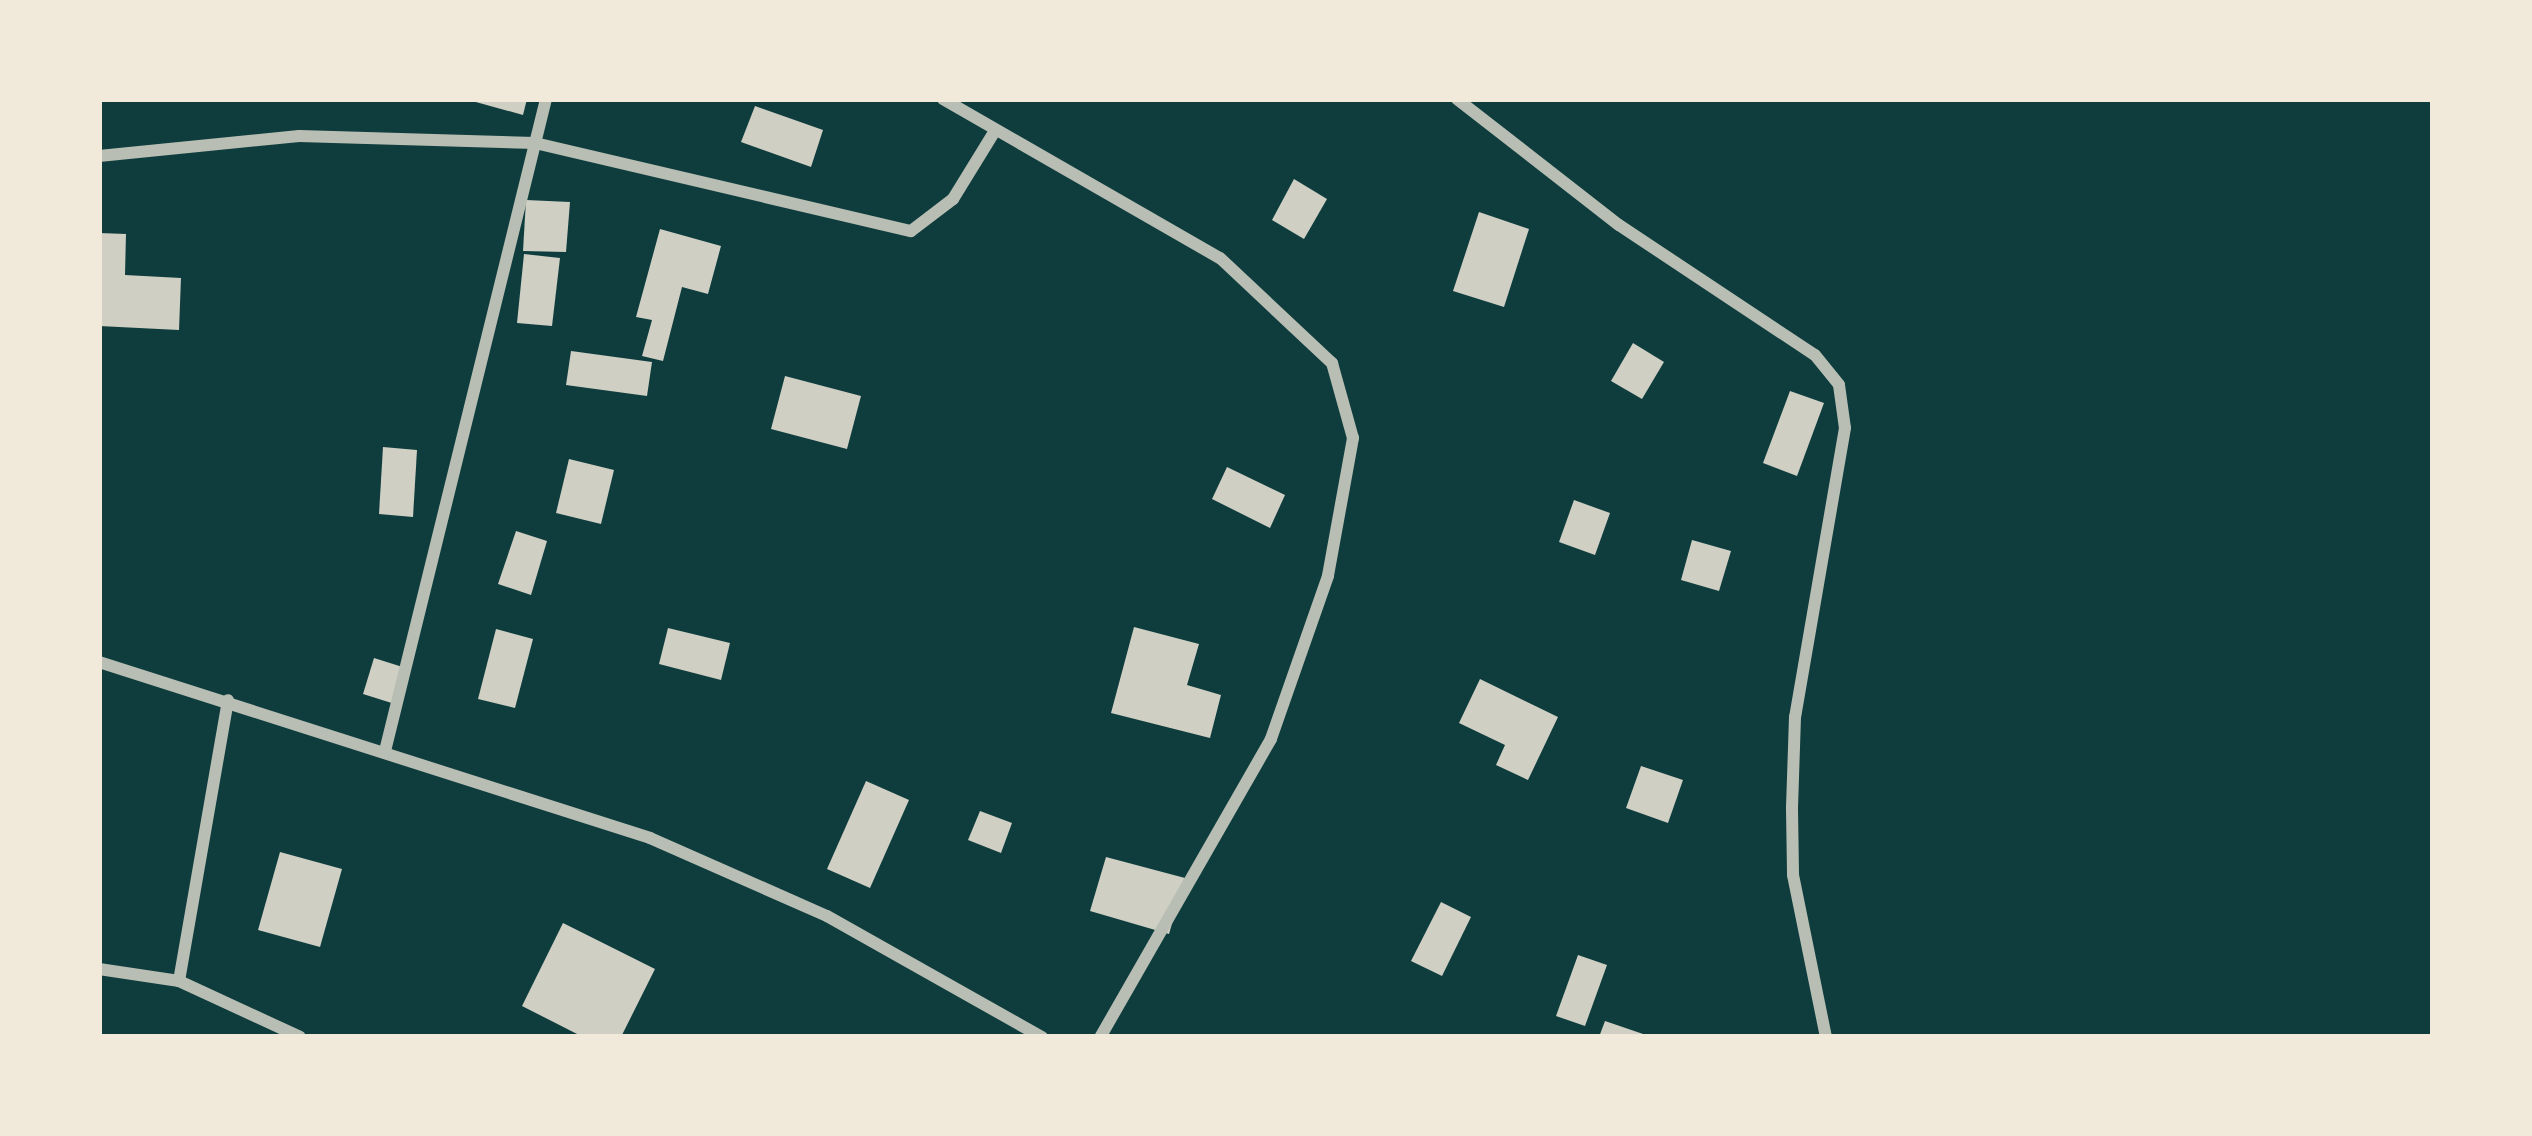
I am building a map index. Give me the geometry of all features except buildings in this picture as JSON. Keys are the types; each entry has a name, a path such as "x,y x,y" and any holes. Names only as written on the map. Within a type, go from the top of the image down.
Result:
{"street":[{"path":"386,752 546,99"},
{"path":"943,99 993,134 1220,257 1332,363 1352,438 1328,577 1271,739 1100,1037"},
{"path":"1457,99 1619,225 1815,355 1839,385 1845,428 1795,717 1792,809 1793,875 1826,1037"},
{"path":"99,156 299,136 535,142 911,231 953,200 993,134"},
{"path":"99,662 228,700 670,847 827,916 1038,1036"},
{"path":"179,981 228,700"},
{"path":"99,969 179,981 300,1037"}]}
